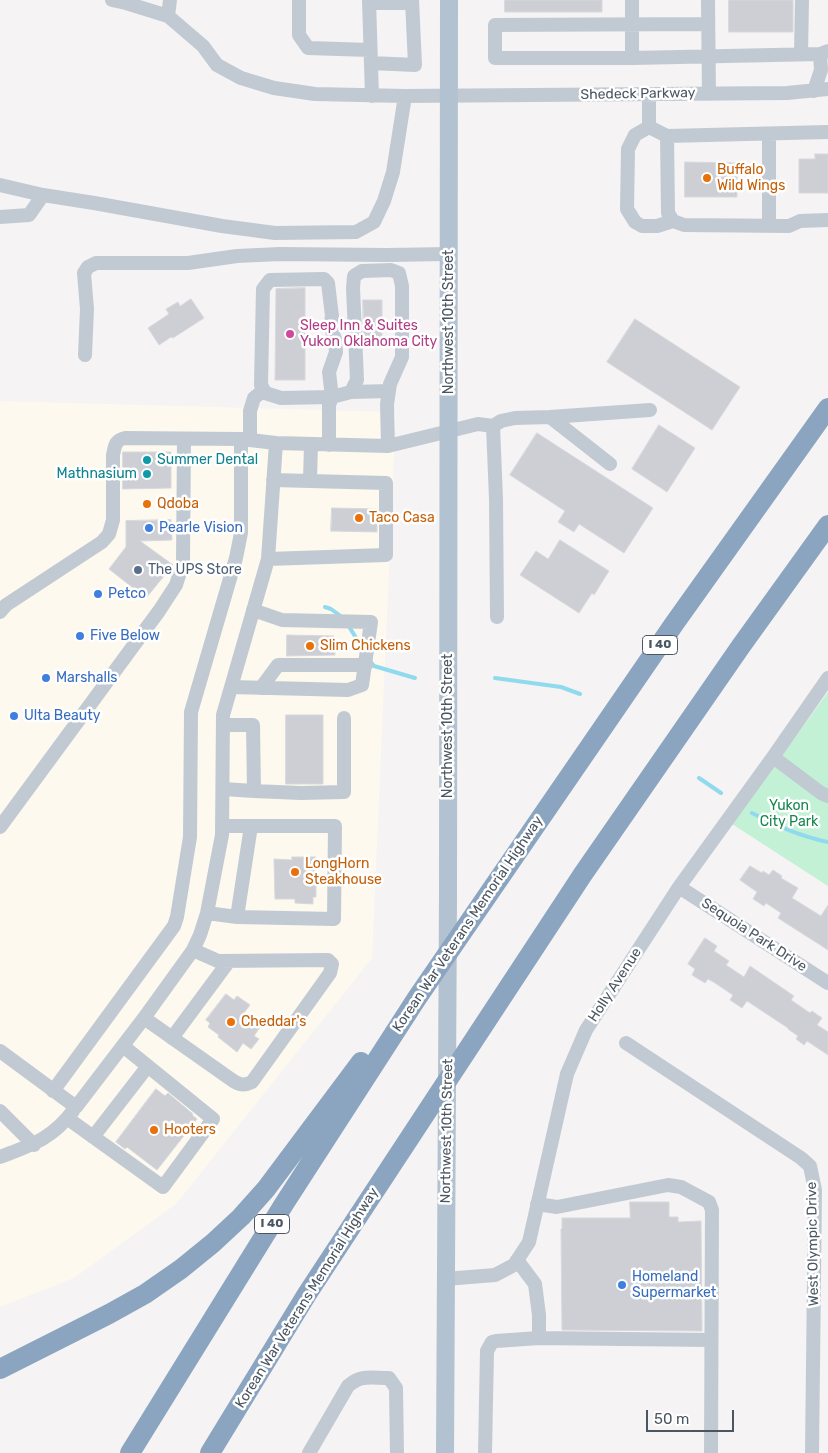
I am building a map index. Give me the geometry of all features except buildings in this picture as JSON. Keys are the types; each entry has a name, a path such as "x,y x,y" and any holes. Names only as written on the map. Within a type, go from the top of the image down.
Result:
{"highway":[{"name":"Korean War Veterans Memorial Highway","path":"130,1453 284,1204 417,998 674,624 828,408"},
{"name":"Korean War Veterans Memorial Highway","path":"210,1453 313,1286 578,882 741,646 828,525"},
{"path":"0,1369 145,1294 181,1269 213,1243 241,1217 266,1189 374,1045 417,998"}],"main road":[{"name":"Northwest 10th Street","path":"445,1453 449,0"}],"street":[{"path":"112,0 126,2 168,16 170,0"},
{"path":"299,0 299,35 308,48 371,56 415,65 412,2 369,2 371,56 372,96"},
{"path":"632,0 632,58"},
{"path":"708,0 709,94"},
{"path":"801,54 802,0"},
{"name":"Shedeck Parkway","path":"168,16 203,46 217,65 241,78 274,88 315,94 448,97 788,93 821,90"},
{"path":"708,24 495,25 495,58 632,58 824,52 824,74 821,90"},
{"path":"649,94 649,128"},
{"path":"0,185 43,195 266,232 356,232 374,222 384,201 393,172 404,96"},
{"path":"649,128 667,136 828,132"},
{"path":"649,128 636,135 628,149 627,209 635,222 642,226 657,226 673,221 684,224 789,226 800,221 828,220"},
{"path":"769,134 769,225"},
{"path":"667,136 668,213 673,221"},
{"path":"0,217 29,214 43,195"},
{"path":"85,355 87,309 84,273 88,267 96,263 188,262 238,256 280,254 387,256 448,254"},
{"path":"351,392 357,380 354,276 362,271 391,270 399,272 402,286 402,357 390,384 387,404 388,446"},
{"path":"330,445 329,405 332,397 329,372 336,352 330,326 332,316 328,283 324,279 270,280 263,289 262,385 265,393 280,398 332,397 351,392 389,392"},
{"path":"53,1091 174,926 177,917 190,837 191,712 236,558 241,533 246,440 250,411 254,398 264,390"},
{"path":"0,612 6,605 102,542 109,534 113,520 113,455 115,445 119,439 246,440 276,443 388,446 478,424 493,426 501,421 515,418 650,410"},
{"path":"550,417 610,464"},
{"path":"493,426 497,617"},
{"path":"0,827 159,611 176,584 183,563 184,439"},
{"path":"0,1157 34,1144 62,1125 144,1018 193,950 200,935 207,913 222,835 223,715 268,559 276,443"},
{"path":"310,481 311,444"},
{"path":"268,559 386,555 386,483 273,480"},
{"path":"231,687 348,690 362,685 371,622 282,620 253,610"},
{"path":"262,688 278,665 366,665"},
{"name":"Holly Avenue","path":"445,1279 495,1275 514,1265 529,1242 567,1074 586,1030 679,887 828,678"},
{"path":"223,789 301,793 344,792 344,718"},
{"path":"223,725 253,725 254,791"},
{"path":"773,757 821,793 828,796"},
{"path":"207,913 236,917 334,919 335,826 222,826"},
{"path":"236,917 251,826"},
{"name":"Sequoia Park Drive","path":"679,887 828,983"},
{"path":"144,1018 239,1085 246,1085 252,1082 330,973 332,964 328,960 218,961 193,950"},
{"path":"172,1038 228,961"},
{"name":"West Olympic Drive","path":"626,1043 801,1158 810,1166 821,1190 812,1453"},
{"path":"67,1118 163,1187 213,1120 123,1046"},
{"path":"0,1051 76,1107"},
{"path":"93,1137 148,1066"},
{"path":"0,1111 34,1144"},
{"path":"537,1204 557,1207 668,1185 681,1187 708,1202 712,1210 711,1453"},
{"path":"517,1260 535,1284 539,1315 539,1338"},
{"path":"485,1453 487,1351 492,1342 539,1338 712,1340"},
{"path":"310,1452 348,1386 354,1380 364,1377 388,1378 396,1388 397,1453"}],"shaded area":[{"path":"0,401 396,412 372,958 176,1204 74,1278 0,1307"}],"green space":[{"name":"Yukon City Park","path":"828,692 828,886 732,824"}],"waterway":[{"path":"325,607 342,617"},
{"path":"348,625 363,649"},
{"path":"370,661 374,666 415,678"},
{"path":"495,678 561,687 580,694"},
{"path":"699,778 721,793"},
{"path":"752,813 789,830 828,842"}],"place":[{"name":"Buffalo Wild Wings","path":"707,178"},
{"name":"Sleep Inn & Suites Yukon Oklahoma City","path":"290,334"},
{"name":"Summer Dental","path":"147,460"},
{"name":"Mathnasium","path":"147,474"},
{"name":"Qdoba","path":"147,504"},
{"name":"Taco Casa","path":"359,518"},
{"name":"Pearle Vision","path":"149,528"},
{"name":"The UPS Store","path":"138,570"},
{"name":"Petco","path":"98,594"},
{"name":"Five Below","path":"80,636"},
{"name":"Slim Chickens","path":"310,646"},
{"name":"Marshalls","path":"46,678"},
{"name":"Ulta Beauty","path":"14,716"},
{"name":"LongHorn Steakhouse","path":"295,872"},
{"name":"Cheddar's","path":"231,1022"},
{"name":"Hooters","path":"154,1130"},
{"name":"Homeland Supermarket","path":"622,1285"}]}
